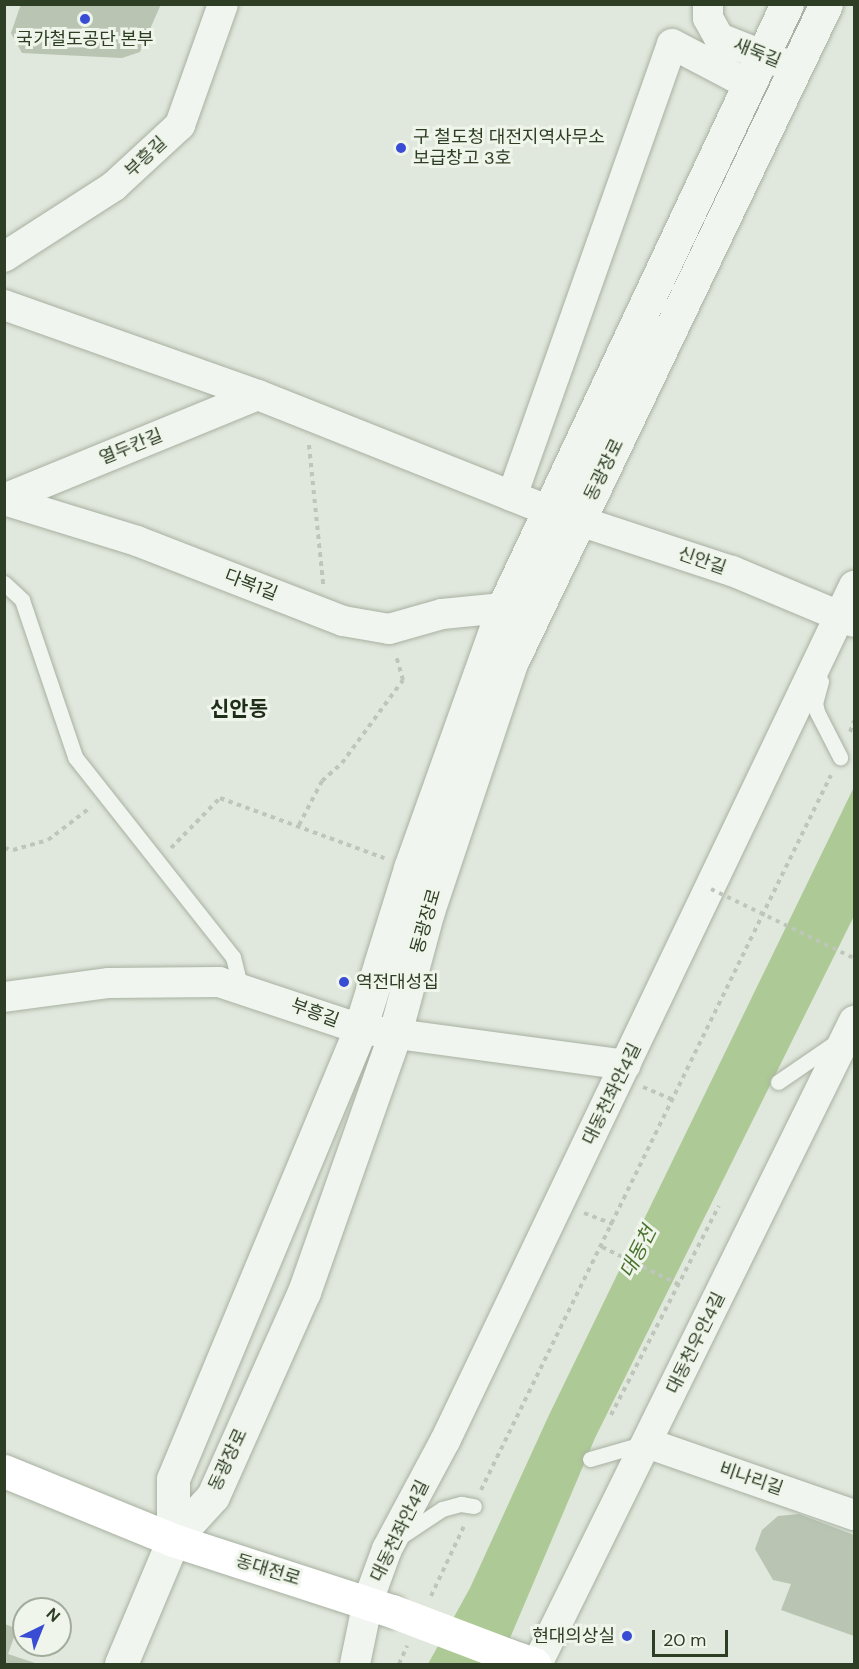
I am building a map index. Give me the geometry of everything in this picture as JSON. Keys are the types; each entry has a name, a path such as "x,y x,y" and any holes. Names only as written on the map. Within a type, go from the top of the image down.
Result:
{"main road":[{"name":"동대전로","path":"4,1471 173,1540 380,1606 526,1661"}],"street":[{"name":"부흥길","path":"4,257 114,186 180,125 223,4"},
{"name":"새둑길","path":"708,4 708,18 719,38 796,69"},
{"name":"동광장로","path":"173,1540 173,1479 360,1029 410,868 503,608 787,4"},
{"name":"동광장로","path":"173,1540 213,1496 304,1292 395,1034 428,911 511,663 826,4"},
{"path":"512,496 672,44 750,85"},
{"name":"신안길","path":"4,305 258,395 549,511 732,571 849,619"},
{"name":"열두칸길","path":"4,500 258,395"},
{"name":"다복1길","path":"4,500 137,541 326,614 389,629 442,614 503,608"},
{"name":"대동천좌안4길","path":"355,1665 380,1606 387,1549 445,1442 711,890 849,619 855,586"},
{"name":"부흥길","path":"4,998 108,982 219,982 240,986 360,1029 626,1065"},
{"name":"대동천우안4길","path":"526,1661 647,1443 851,1032"},
{"name":"비나리길","path":"647,1443 855,1515"},
{"path":"121,1665 173,1540"}],"lane":[{"path":"4,583 22,600 75,757 233,957 240,986"},
{"path":"840,757 815,703 849,619"},
{"path":"778,1082 851,1032"},
{"path":"590,1459 647,1443"},
{"path":"387,1549 414,1525 442,1509 460,1504 474,1506"}],"path":[{"path":"306,416 326,614"},
{"path":"299,825 322,781 342,763 403,680 389,629"},
{"path":"428,1602 674,1100 840,757 855,721"},
{"path":"4,848 13,850 48,840 106,796"},
{"path":"158,862 220,798 299,825 410,868"},
{"path":"711,890 855,958"},
{"path":"650,1090 674,1100"},
{"path":"611,1415 719,1206"},
{"path":"585,1214 613,1224"},
{"path":"602,1247 678,1284"},
{"path":"399,1665 409,1644"}],"water":[{"name":"대동천","path":"854,787 854,916 595,1438 499,1664 428,1664 470,1588 549,1415"}],"building":[{"name":"국가철도공단 본부","path":"21,4 161,4 140,52 122,58 22,53 11,33"},
{"path":"799,1514 854,1535 854,1636 781,1610 791,1584 773,1580 755,1549 762,1530 778,1516"},
{"path":"5,1624 12,1627 12,1643 8,1654 38,1664 5,1664"}],"place":[{"name":"국가철도공단 본부","path":"85,19"},
{"name":"구 철도청 대전지역사무소 보급창고 3호","path":"401,148"},
{"name":"역전대성집","path":"344,982"},
{"name":"현대의상실","path":"627,1636"}],"district":[{"name":"신안동","path":"239,709"}]}
